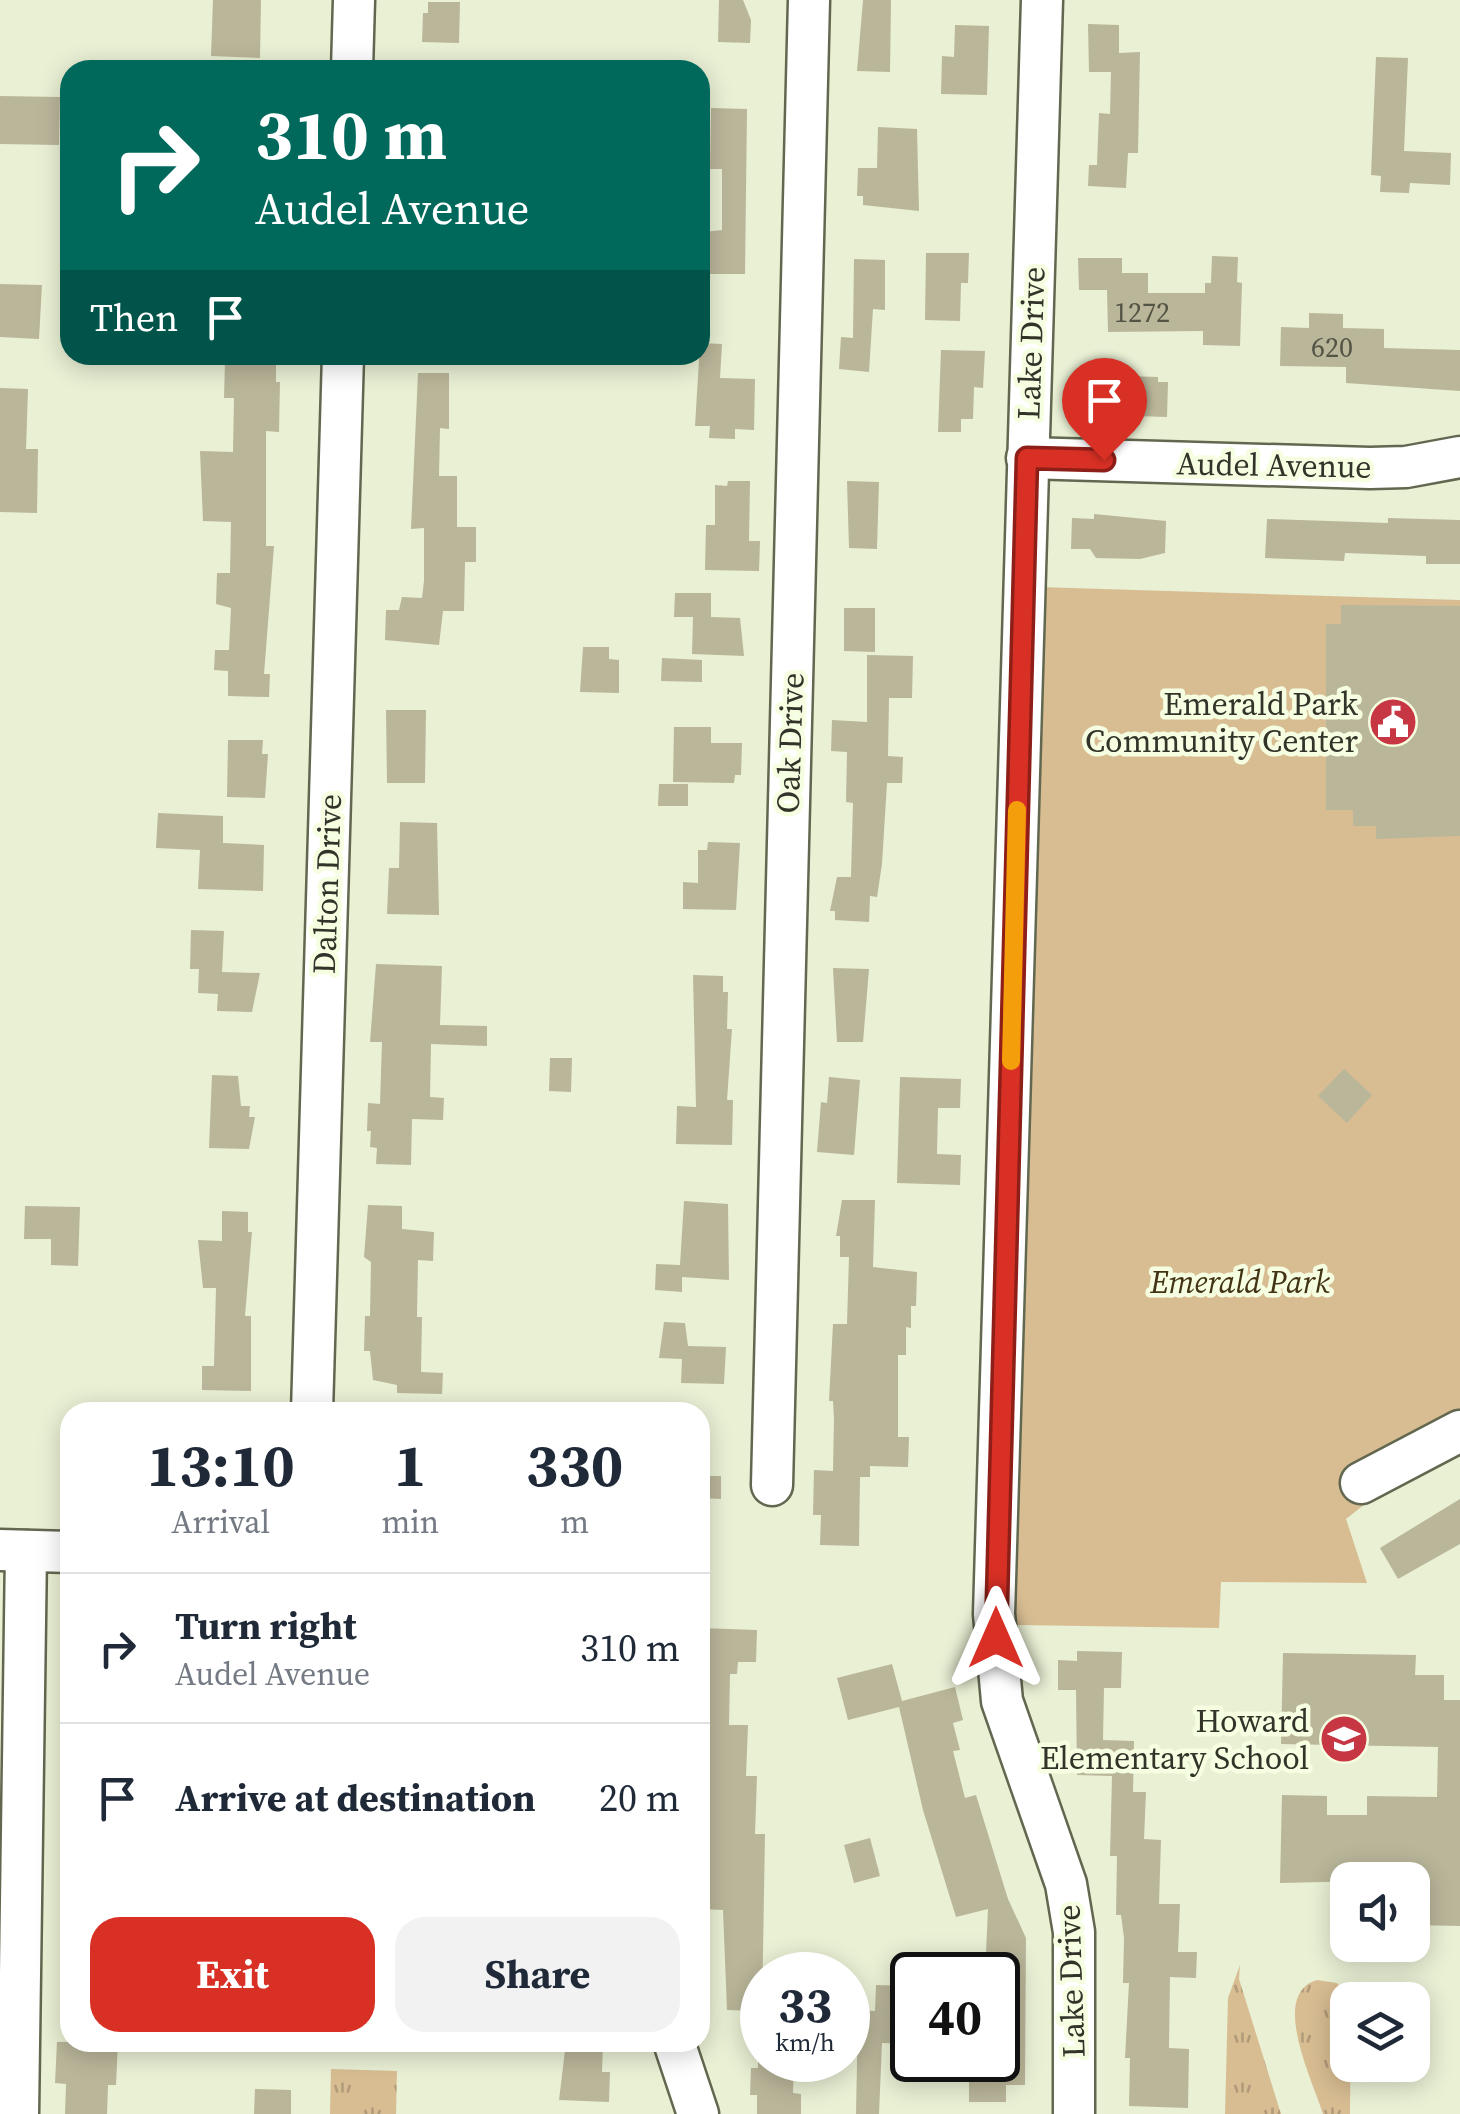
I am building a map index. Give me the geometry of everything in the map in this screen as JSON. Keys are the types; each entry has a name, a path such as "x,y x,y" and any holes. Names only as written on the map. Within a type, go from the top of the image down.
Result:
{"street":[{"path":"352,60 354,0"},
{"name":"Oak Drive","path":"772,1486 809,0"},
{"name":"Lake Drive","path":"1042,0 994,1614 1002,1701 1066,1884 1074,1932 1074,2114"},
{"name":"Dalton Drive","path":"312,1402 343,365"},
{"name":"Audel Avenue","path":"1027,458 1388,468 1460,458"},
{"path":"1362,1483 1460,1431"},
{"path":"18,2114 13,1550 60,1552"},
{"path":"677,2052 698,2114"}],"green space":[{"name":"Emerald Park","path":"1039,587 1460,600 1460,1420 1347,1476 1365,1504 1346,1519 1367,1583 1221,1582 1219,1628 1012,1625"},
{"path":"1240,1965 1239,1979 1281,2114 1225,2114 1228,1998"},
{"path":"1317,1980 1330,1982 1330,2082 1350,2082 1350,2114 1323,2114 1298,2040 1296,2002 1303,1988"},
{"path":"331,2069 397,2071 396,2114 330,2114"}],"building":[{"path":"213,0 261,0 260,58 211,56"},
{"path":"719,0 743,0 751,20 750,43 718,42"},
{"path":"863,0 891,0 890,72 857,71"},
{"path":"428,2 460,2 459,43 422,42 423,13 428,13"},
{"path":"1088,24 1119,25 1119,53 1140,52 1138,153 1128,153 1126,188 1088,186 1089,165 1097,165 1099,113 1110,114 1111,72 1089,72"},
{"path":"955,25 989,26 987,95 941,94 942,56 954,57"},
{"path":"1376,57 1408,58 1404,151 1451,153 1450,185 1410,183 1409,193 1380,192 1381,176 1371,175"},
{"path":"0,96 60,97 59,145 0,144"},
{"path":"711,108 747,109 745,274 710,274 710,231 722,230 722,169 710,169"},
{"path":"878,127 917,129 919,211 863,205 863,196 857,196 858,168 877,168"},
{"path":"926,253 969,253 968,283 961,283 960,321 925,320"},
{"path":"1212,256 1238,257 1237,282 1242,283 1240,346 1203,345 1203,331 1108,332 1107,290 1079,290 1078,258 1122,258 1122,273 1148,273 1148,293 1205,293 1205,283 1211,283"},
{"path":"854,259 885,260 885,310 873,309 869,372 839,369 841,337 853,338"},
{"path":"0,284 42,285 39,339 0,337"},
{"path":"1309,313 1343,314 1343,328 1384,329 1384,348 1460,350 1460,391 1346,383 1346,367 1280,366 1281,327 1309,328"},
{"path":"710,343 722,344 720,378 755,379 754,430 735,429 735,439 709,438 710,426 695,426 699,365 710,365"},
{"path":"941,350 985,351 983,388 974,387 973,419 961,419 961,432 938,432"},
{"path":"225,365 276,365 276,382 280,382 279,432 266,431 266,546 274,546 264,674 270,674 269,697 228,696 228,671 214,670 215,650 229,650 231,608 216,604 217,573 230,573 231,522 203,521 200,451 233,452 234,398 224,398"},
{"path":"418,373 449,373 449,429 440,428 439,476 457,476 457,527 476,527 476,562 465,562 464,611 443,611 439,645 385,640 386,610 399,610 402,597 422,598 424,528 411,529"},
{"path":"1096,375 1158,377 1158,382 1168,382 1167,417 1073,414 1074,380 1096,381"},
{"path":"0,388 28,389 26,449 38,449 37,513 0,512"},
{"path":"728,481 750,481 749,541 760,541 759,571 705,570 706,525 715,525 715,485 727,486"},
{"path":"847,481 879,482 877,549 849,548"},
{"path":"1094,514 1166,521 1165,553 1140,559 1096,558 1090,549 1071,549 1072,518 1094,519"},
{"path":"1388,518 1460,520 1460,564 1426,564 1426,556 1345,553 1344,561 1265,558 1267,519 1388,523"},
{"path":"675,593 711,593 711,617 740,618 744,656 692,654 693,617 674,617"},
{"name":"Emerald Park Community Center","path":"1341,605 1460,606 1460,836 1376,839 1376,826 1353,826 1353,810 1326,810 1326,624 1341,624"},
{"path":"844,608 875,608 875,652 844,651"},
{"path":"583,647 609,647 609,659 619,660 619,693 580,692"},
{"path":"867,655 913,656 912,698 889,698 888,756 903,757 902,783 887,783 882,864 877,897 870,896 869,922 835,920 835,911 830,911 837,877 851,877 853,803 846,802 847,752 831,751 832,720 867,722"},
{"path":"662,658 702,660 702,682 661,681"},
{"path":"386,710 426,710 425,783 387,783"},
{"path":"674,727 711,727 711,743 742,743 741,775 735,775 734,783 673,782"},
{"path":"228,740 263,740 262,754 268,754 265,798 227,797"},
{"path":"659,784 688,784 688,806 658,806"},
{"path":"158,813 223,816 223,843 264,845 263,891 198,889 200,850 156,848"},
{"path":"400,822 437,823 439,915 387,914 389,868 399,868"},
{"path":"708,842 740,843 736,910 683,909 683,882 698,883 698,850 707,850"},
{"path":"191,930 224,931 222,972 260,973 252,1012 217,1011 218,994 198,993 199,969 190,969"},
{"path":"376,964 442,966 440,1025 487,1026 487,1046 431,1044 430,1097 444,1098 443,1120 412,1119 411,1165 376,1164 377,1148 370,1147 371,1131 367,1131 368,1103 380,1104 382,1042 370,1042"},
{"path":"833,968 869,969 863,1042 837,1042"},
{"path":"693,975 723,976 723,992 728,992 727,1029 732,1029 727,1100 733,1100 732,1145 676,1144 677,1106 696,1107"},
{"path":"550,1058 572,1058 571,1092 549,1091"},
{"path":"1344,1069 1372,1095 1347,1123 1318,1096"},
{"path":"212,1075 238,1076 241,1106 250,1106 249,1117 255,1117 249,1149 209,1148"},
{"path":"829,1077 860,1080 854,1155 817,1152 821,1102 827,1103"},
{"path":"900,1077 961,1079 960,1108 938,1108 937,1154 961,1155 960,1185 897,1183"},
{"path":"842,1200 875,1200 873,1267 917,1272 916,1306 911,1306 911,1328 906,1327 906,1355 898,1355 898,1437 909,1437 908,1467 870,1466 870,1477 860,1477 859,1546 820,1545 821,1515 813,1515 814,1470 833,1471 833,1401 829,1401 833,1324 847,1324 849,1257 840,1257 840,1236 836,1236"},
{"path":"684,1201 728,1204 729,1280 682,1277 682,1292 655,1290 656,1264 680,1265"},
{"path":"368,1205 402,1206 402,1229 434,1232 433,1261 418,1260 417,1317 422,1317 421,1372 443,1373 442,1394 397,1393 397,1385 373,1380 370,1351 364,1351 365,1316 370,1316 371,1262 364,1257"},
{"path":"25,1206 80,1207 78,1266 51,1265 51,1239 24,1239"},
{"path":"222,1211 248,1212 248,1232 252,1232 245,1316 251,1316 251,1391 202,1390 202,1366 214,1366 216,1288 203,1288 198,1240 222,1241"},
{"path":"664,1322 685,1323 688,1346 726,1347 724,1384 681,1383 682,1359 659,1358"},
{"path":"710,1476 721,1476 721,1499 710,1498"},
{"path":"1460,1499 1460,1544 1398,1579 1380,1548"},
{"path":"710,1628 757,1630 756,1662 738,1662 737,1674 730,1674 729,1725 748,1725 746,1776 757,1776 755,1834 765,1834 763,1952 740,1952 740,2010 727,2010 723,1910 710,1909"},
{"path":"1077,1651 1122,1652 1121,1688 1104,1688 1103,1740 1134,1741 1133,1792 1146,1792 1144,1839 1161,1840 1159,1904 1180,1904 1178,1952 1197,1952 1196,1978 1170,1977 1169,2048 1189,2049 1188,2108 1129,2106 1130,2058 1125,2058 1129,1983 1123,1983 1124,1938 1121,1915 1116,1915 1117,1856 1110,1856 1112,1776 1077,1775 1076,1690 1058,1690 1058,1660 1077,1661"},
{"path":"1283,1653 1416,1655 1415,1675 1444,1675 1444,1700 1460,1700 1460,1926 1430,1925 1430,1862 1330,1862 1330,1882 1280,1883 1282,1795 1327,1796 1327,1815 1367,1815 1367,1796 1437,1797 1438,1747 1281,1744"},
{"path":"892,1664 902,1701 955,1687 963,1720 953,1723 960,1750 953,1751 965,1798 976,1795 1008,1899 1026,1938 1025,2085 1006,2085 1006,2102 969,2102 969,2082 1020,2082 1020,1952 986,1952 988,1909 956,1917 923,1810 899,1707 848,1720 837,1678"},
{"path":"870,1838 880,1876 854,1883 844,1845"},
{"path":"876,1985 890,1985 890,2043 882,2043 879,2114 856,2114 857,2082 870,2082 870,2011 875,2011"},
{"path":"57,2042 60,2052 118,2052 116,2085 108,2085 107,2114 65,2114 66,2084 55,2083"},
{"path":"565,2052 603,2052 602,2072 610,2072 609,2102 559,2100"},
{"path":"750,2082 793,2082 793,2093 801,2094 801,2114 757,2114 757,2095 750,2095"},
{"path":"255,2089 291,2090 291,2114 254,2114"}],"slow traffic":[{"path":"1011,1061 1017,810"}],"place":[{"name":"Emerald Park Community Center","path":"1393,722"},
{"name":"Howard Elementary School","path":"1344,1739"}],"route":[{"path":"996,1638 1027,458 1104,460"}]}
